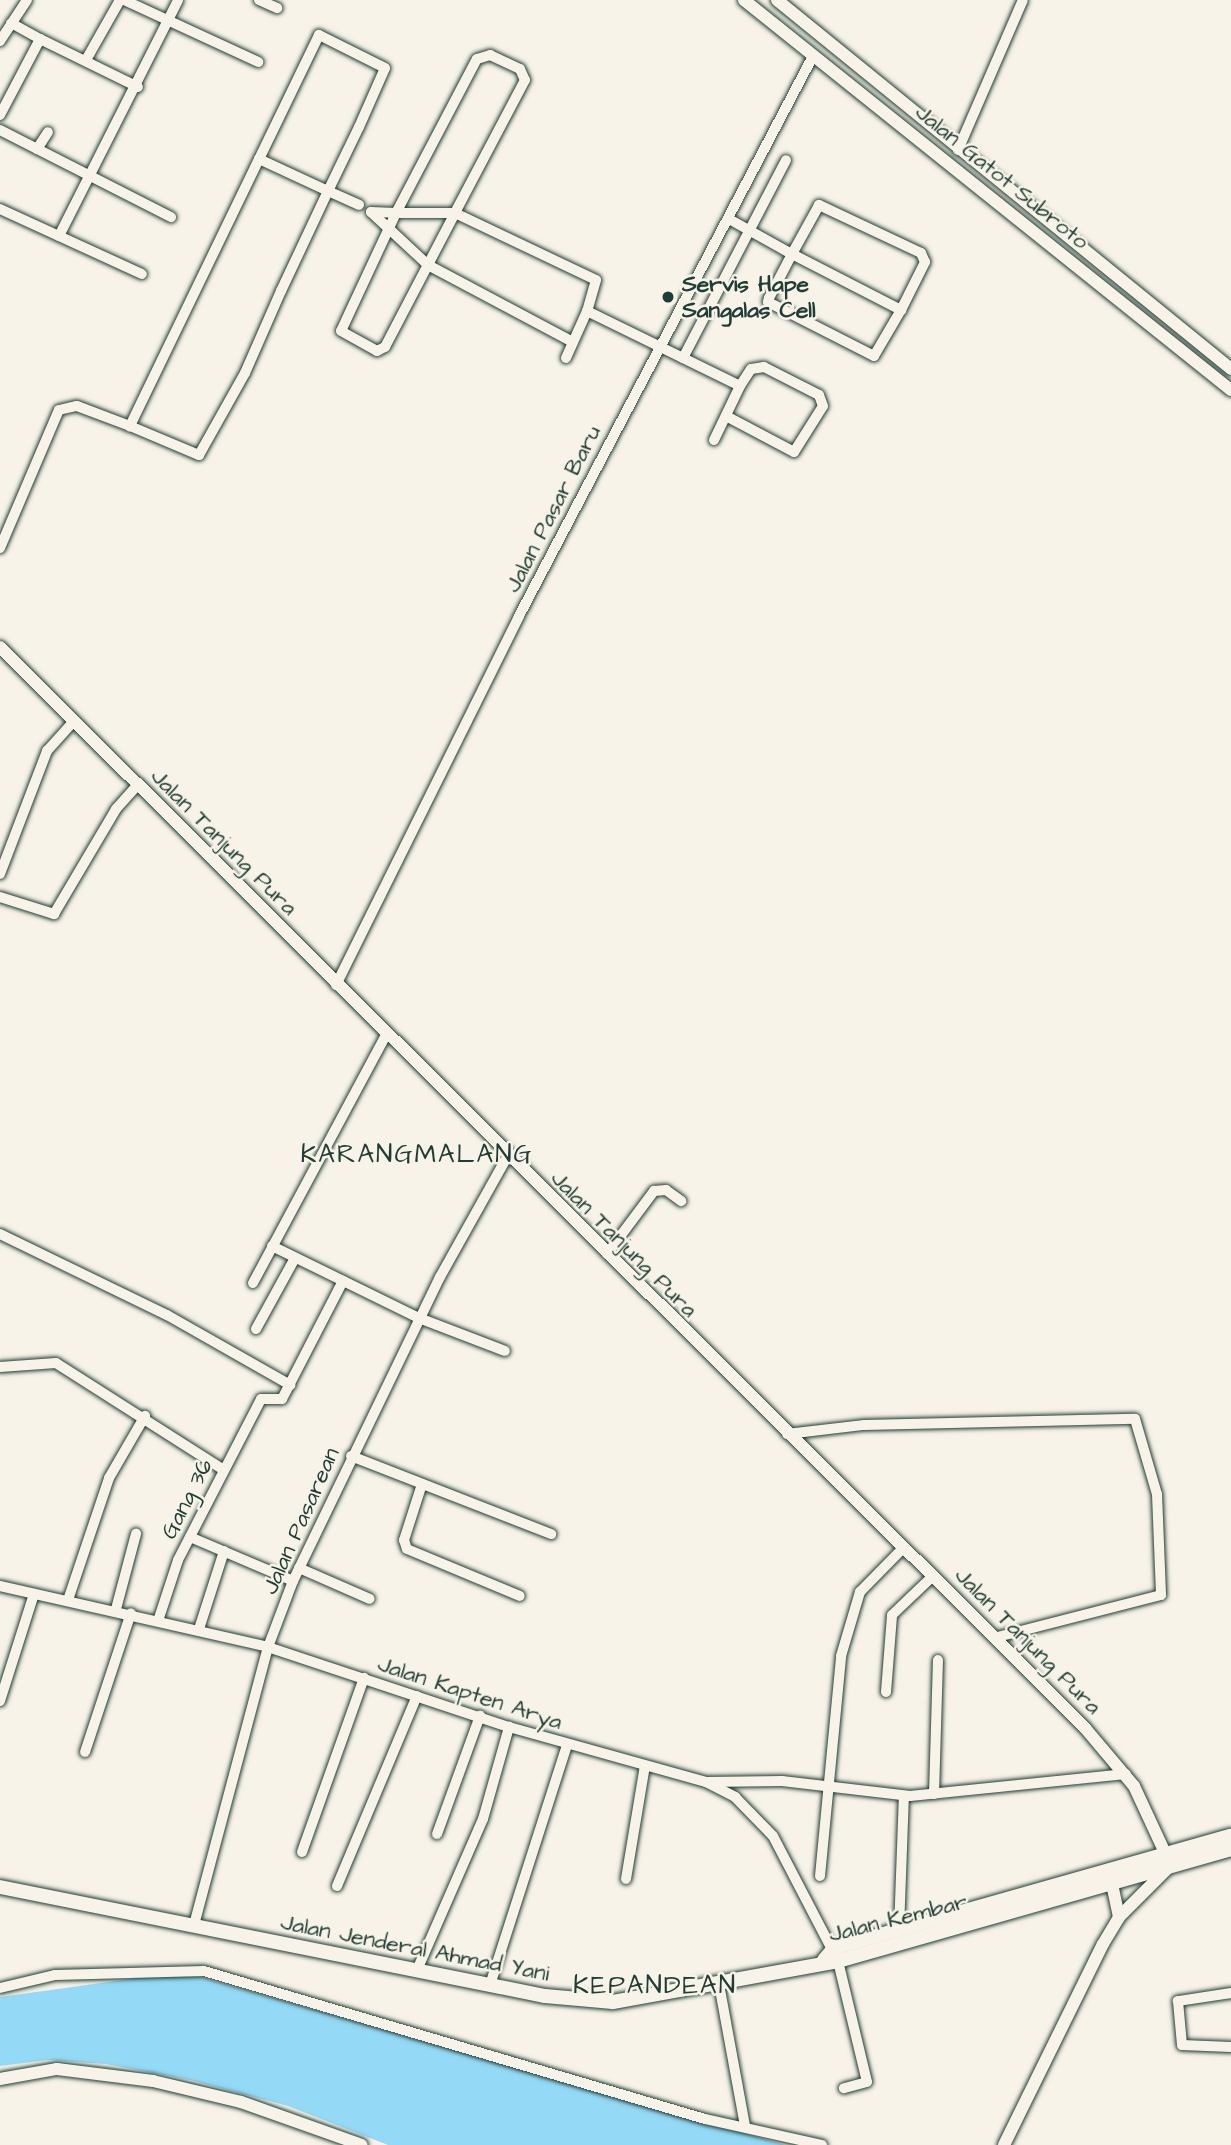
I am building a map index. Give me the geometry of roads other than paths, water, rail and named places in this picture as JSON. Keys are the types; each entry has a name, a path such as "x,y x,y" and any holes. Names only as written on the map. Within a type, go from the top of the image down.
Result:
{"main road":[{"name":"Jalan Kembar","path":"832,1956 1112,1884 1231,1836"},
{"name":"Jalan Kembar","path":"832,1956 899,1930 1167,1861 1231,1849"},
{"name":"Jalan Jenderal Ahmad Yani","path":"0,1887 490,1985 613,2002 719,1984 832,1956"}],"street":[{"path":"0,41 27,0"},
{"path":"86,60 122,0 257,62"},
{"path":"60,236 138,86 178,0"},
{"path":"259,0 277,8"},
{"name":"Jalan Gatot Subroto","path":"744,0 1231,390"},
{"name":"Jalan Gatot Subroto","path":"776,0 1231,369"},
{"path":"958,150 1023,0"},
{"path":"11,23 138,86"},
{"path":"0,548 59,410 77,406 199,455 245,373 385,68 319,35 130,426"},
{"path":"0,115 40,39"},
{"path":"490,55 520,69 525,80 381,350 342,334 396,214 471,69 490,55"},
{"name":"Jalan Pasar Baru","path":"337,985 659,346 729,219 813,56"},
{"path":"0,131 171,217"},
{"path":"37,149 48,132"},
{"path":"259,159 359,205"},
{"path":"683,358 786,160"},
{"path":"827,205 925,257 901,310 874,356 772,310 769,298 792,254 818,207 827,205"},
{"path":"0,209 142,274"},
{"path":"566,358 587,311 596,280 455,213 371,212 428,265 573,342"},
{"path":"729,219 901,310"},
{"path":"587,311 740,386"},
{"path":"713,440 751,369 764,367 819,395 823,406 794,452 726,416"},
{"name":"Jalan Tanjung Pura","path":"0,648 507,1157 904,1547 1126,1774 1167,1861"},
{"path":"0,874 47,751 72,723"},
{"path":"0,897 54,914 137,786"},
{"path":"253,1283 386,1035"},
{"name":"Jalan Pasarean","path":"194,1925 268,1647 293,1581 419,1318 507,1157"},
{"path":"607,1254 654,1191 661,1188 681,1201"},
{"path":"0,1234 167,1315 289,1385 343,1281"},
{"path":"272,1246 419,1318 505,1351"},
{"path":"256,1329 295,1258"},
{"path":"0,1367 56,1363 145,1416 224,1470"},
{"name":"Gang 36","path":"158,1622 190,1537 261,1399 280,1400 289,1385"},
{"path":"68,1600 105,1488 145,1416"},
{"path":"787,1434 864,1424 1135,1419 1157,1494 1161,1595 994,1638"},
{"path":"351,1457 551,1534"},
{"path":"422,1484 405,1546 520,1596"},
{"path":"116,1609 136,1534"},
{"path":"190,1537 293,1581"},
{"path":"820,1876 837,1679 856,1601 866,1582 904,1547"},
{"path":"199,1629 224,1551"},
{"path":"299,1568 370,1599"},
{"path":"886,1692 892,1615 933,1576"},
{"name":"Jalan Kapten Arya","path":"0,1586 116,1609 158,1622 199,1629 268,1647 567,1745 706,1782 760,1817 832,1956 867,2082 844,2088"},
{"path":"0,1701 34,1594"},
{"path":"85,1752 131,1613"},
{"path":"934,1794 938,1660"},
{"path":"302,1852 364,1678"},
{"path":"337,1886 417,1696"},
{"path":"437,1834 480,1716"},
{"path":"417,1970 482,1819 509,1727"},
{"path":"490,1985 567,1745"},
{"path":"626,1879 645,1766"},
{"path":"706,1782 732,1778 904,1797 1126,1774"},
{"path":"899,1930 904,1797"},
{"path":"1004,2145 1119,1917 1167,1861"},
{"path":"1112,1884 1119,1917"},
{"path":"0,1988 55,1975 204,1971 822,2145"},
{"path":"719,1984 745,2125"},
{"path":"1231,1993 1178,2001 1182,2045 1231,2047"},
{"path":"0,2079 57,2070 153,2081 241,2102 362,2145"}],"water":[{"path":"159,1975 200,1977 785,2145 388,2145 288,2106 190,2080 106,2064 48,2060 0,2066 0,1997"}],"place":[{"name":"Servis Hape Sangalas Cell","path":"668,297"}],"district":[{"name":"KARANGMALANG","path":"417,1155"},
{"name":"KEPANDEAN","path":"655,1986"}]}
